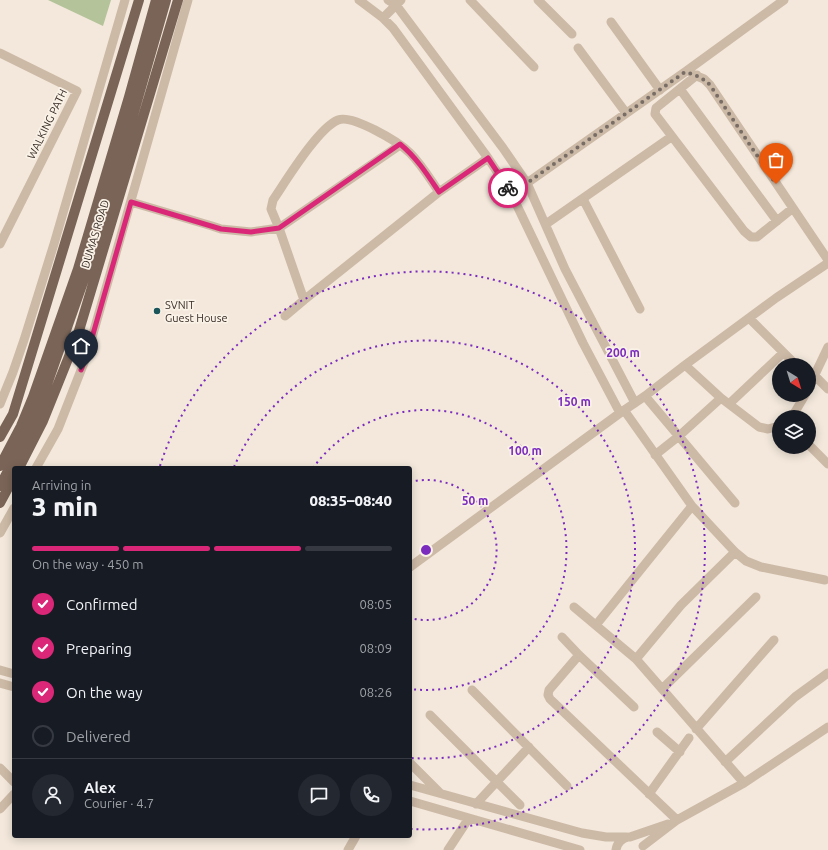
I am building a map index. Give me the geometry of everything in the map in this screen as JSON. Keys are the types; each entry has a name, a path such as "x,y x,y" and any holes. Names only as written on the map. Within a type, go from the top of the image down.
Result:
{"main road":[{"path":"0,437 13,414 139,0"},
{"path":"0,466 21,426 33,397 78,269 156,0"},
{"path":"0,486 26,436 44,393 95,248 166,0"},
{"name":"DUMAS ROAD","path":"20,466 43,421 78,334 178,0"},
{"path":"0,504 12,481"}],"street":[{"path":"0,404 13,372 54,244 125,0"},
{"path":"37,466 58,429 87,355 188,0"},
{"path":"359,0 383,18 396,32 488,158 511,193 583,343 622,412 692,506 735,552 746,561 762,567 825,580"},
{"path":"470,0 534,67"},
{"path":"538,0 572,34"},
{"path":"511,193 660,90 784,0"},
{"path":"383,18 395,2 503,148 527,183 565,269 635,403"},
{"path":"611,22 660,90"},
{"path":"578,48 626,114"},
{"name":"WALKING PATH","path":"0,53 77,90 0,244"},
{"path":"412,566 645,396 685,364 828,262 710,85 697,75 685,72"},
{"path":"697,75 656,108 655,114 671,137 744,231 751,237 757,237 793,208"},
{"path":"680,89 777,221"},
{"path":"304,300 279,228 271,210 273,200 323,131 337,120 346,118 357,121 400,144 421,165 439,192"},
{"path":"546,224 671,137"},
{"path":"131,202 221,229 251,232 279,228 400,144"},
{"path":"285,316 439,192 488,158"},
{"path":"583,199 640,309"},
{"path":"749,318 788,358"},
{"path":"816,369 828,347"},
{"path":"655,455 725,401 783,353"},
{"path":"685,364 725,401 759,427 768,429 772,428"},
{"path":"816,375 828,389"},
{"path":"645,396 735,503"},
{"path":"816,452 828,464"},
{"path":"596,626 692,506"},
{"path":"0,534 12,512"},
{"path":"636,659 681,605 735,552"},
{"path":"662,689 756,597"},
{"path":"574,607 636,659 696,730 744,783"},
{"path":"562,637 634,707"},
{"path":"696,730 774,640"},
{"path":"579,655 549,690 548,695 550,699 677,820"},
{"path":"0,670 12,673"},
{"path":"725,762 795,697 828,673"},
{"path":"1,684 12,687"},
{"path":"472,690 567,786"},
{"path":"430,715 520,805"},
{"path":"616,850 618,843 628,837 677,820 744,783 828,727"},
{"path":"657,732 680,752"},
{"path":"650,794 690,738"},
{"path":"476,804 529,747"},
{"path":"412,765 441,794"},
{"path":"0,768 12,780"},
{"path":"412,786 582,834 638,839 644,849 677,820"},
{"path":"0,809 12,796"},
{"path":"412,802 580,850"},
{"path":"448,850 469,818"},
{"path":"348,850 355,838"}],"green space":[{"path":"48,0 111,0 103,26"}],"way so far":[{"path":"508,188 511,193 527,183 685,72 697,75 710,85 776,184"}],"place":[{"name":"SVNIT Guest House","path":"157,311"}],"route":[{"path":"81,370 87,355 131,202 221,229 251,232 279,228 400,144 421,165 439,192 488,158 508,188"}]}
